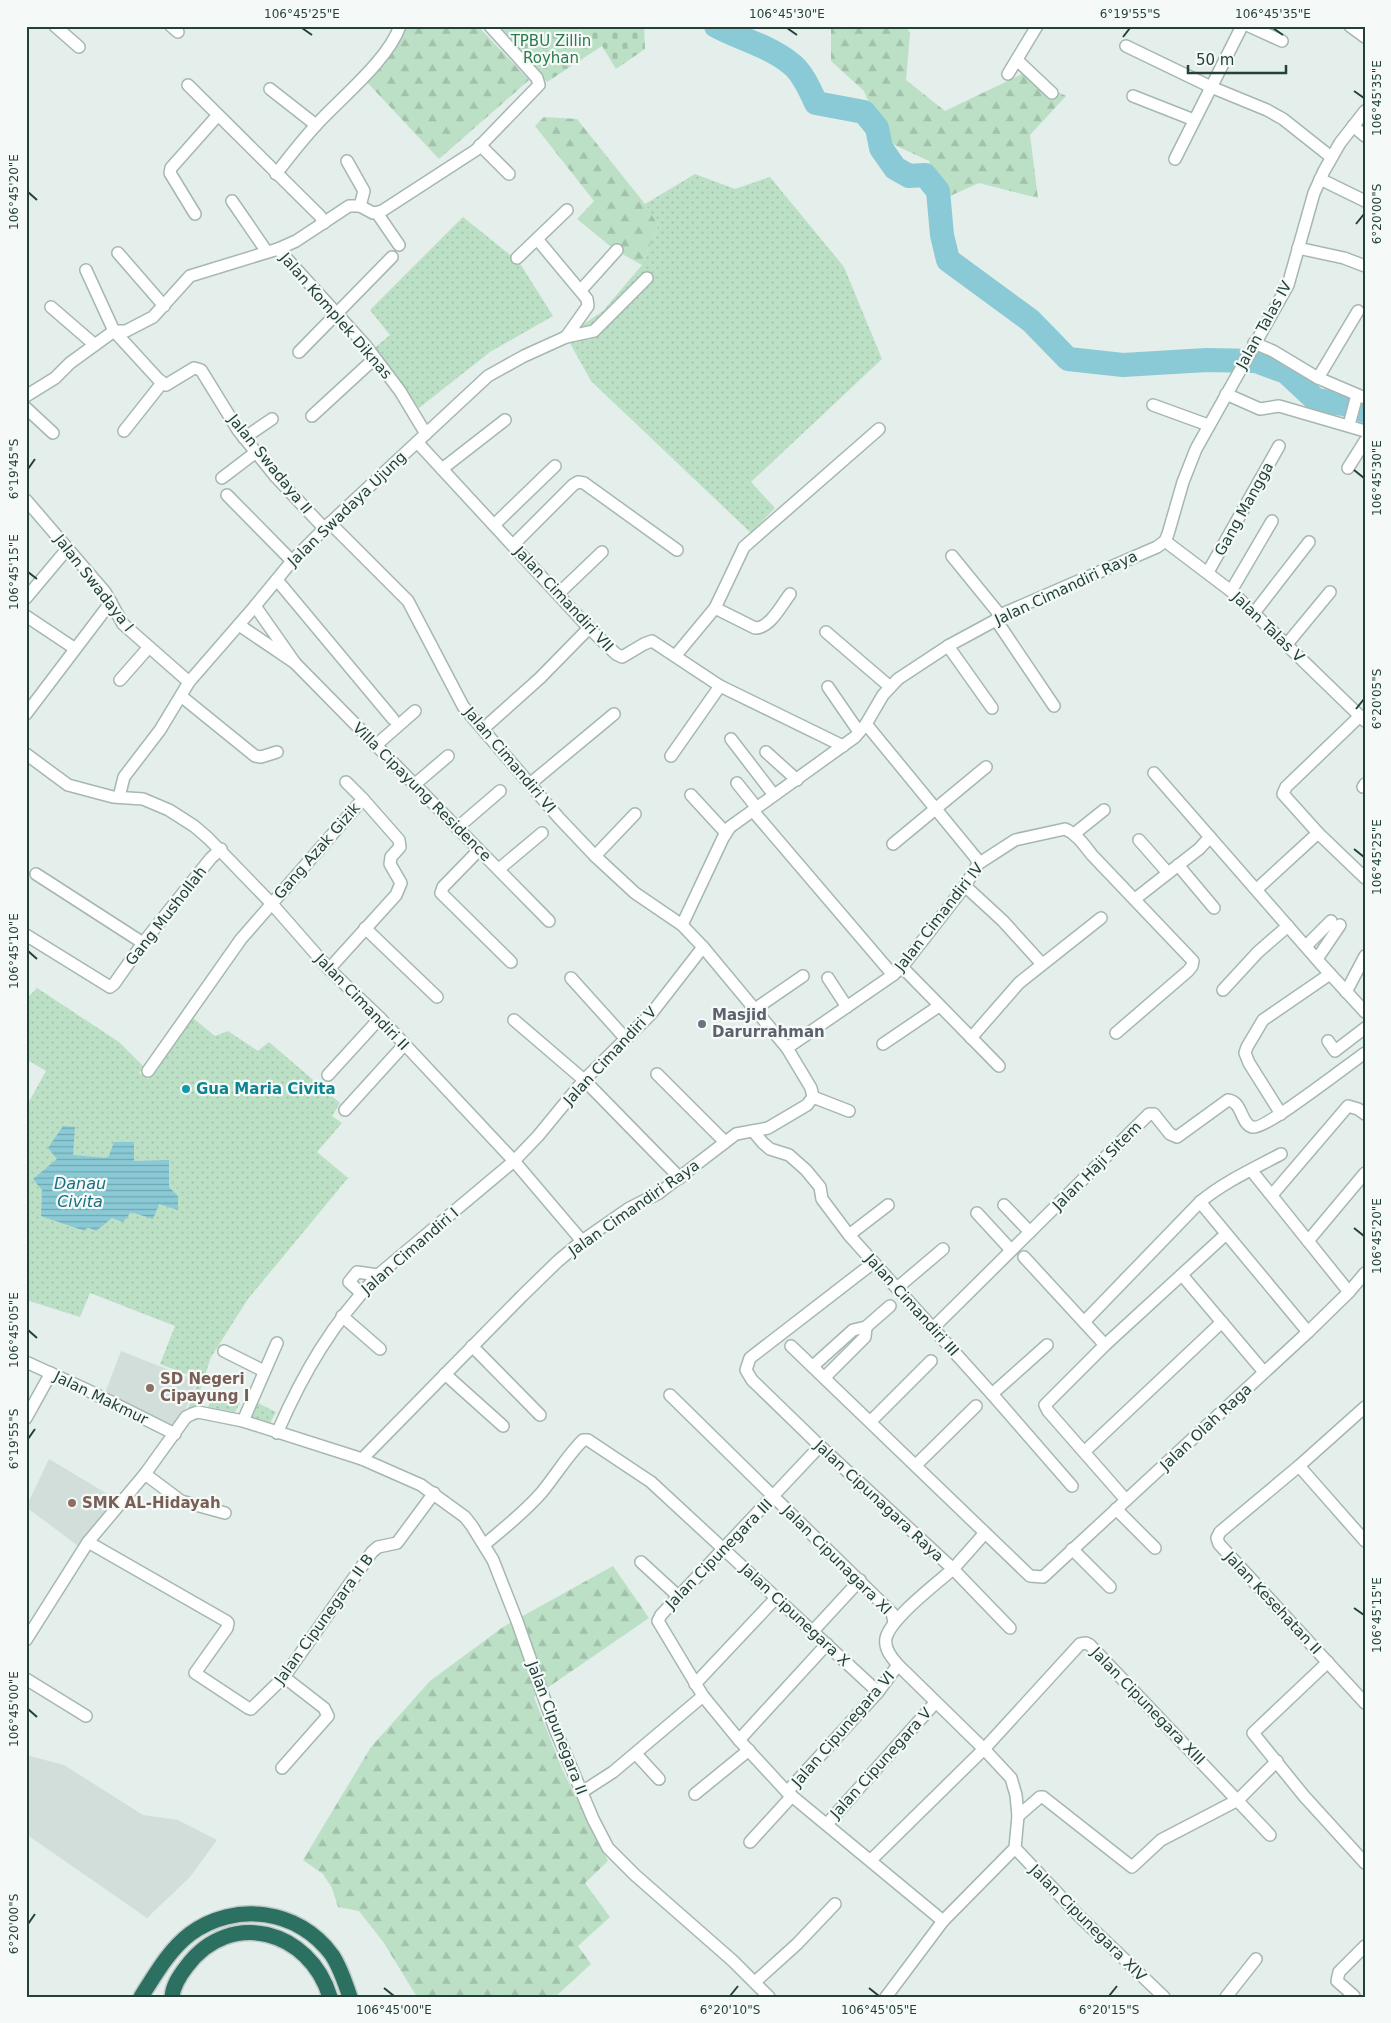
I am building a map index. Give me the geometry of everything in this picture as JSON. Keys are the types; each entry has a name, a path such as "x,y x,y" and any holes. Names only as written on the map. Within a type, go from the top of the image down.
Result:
{"highway":[{"path":"141,1997 160,1967 189,1934 208,1923 228,1916 251,1914 271,1915 294,1922 314,1936 332,1955 345,1980 350,1997"},
{"path":"172,1997 180,1975 201,1950 216,1941 232,1935 251,1933 267,1934 285,1940 301,1951 316,1966 330,1997"}],"street":[{"path":"55,26 80,47"},
{"path":"276,174 316,125 384,53 400,26"},
{"path":"26,396 55,378 70,363 114,331 126,331 153,317 190,276 273,250 296,240 349,206 360,206 373,213 377,213 466,157 539,84 538,78 490,26"},
{"path":"1008,74 1037,26"},
{"path":"1175,159 1242,26"},
{"path":"1249,26 1282,41"},
{"path":"1350,26 1365,37"},
{"path":"1126,46 1211,88 1267,110 1283,119 1331,157"},
{"path":"1017,60 1052,93"},
{"path":"188,85 320,216 324,223"},
{"path":"270,89 316,125"},
{"path":"1133,96 1194,120"},
{"name":"Jalan Talas IV","path":"1164,541 1168,534 1183,482 1208,426 1285,290 1294,268 1298,248 1320,179 1331,157 1365,111"},
{"path":"195,214 170,173 172,168 218,115"},
{"path":"1353,126 1365,136"},
{"path":"480,145 509,174"},
{"path":"347,161 364,191 360,206"},
{"path":"1320,179 1365,201"},
{"name":"Jalan Komplek Diknas","path":"232,201 273,250 366,346 400,391 426,434"},
{"path":"517,258 567,210"},
{"path":"377,213 399,245"},
{"path":"537,239 587,299 588,306 566,337"},
{"path":"1298,248 1344,258 1365,266"},
{"path":"580,290 617,250"},
{"path":"118,253 164,306"},
{"path":"299,352 392,257"},
{"path":"86,270 114,331 162,383 124,431"},
{"name":"Jalan Swadaya Ujung","path":"118,797 124,777 157,734 189,682 256,606 292,561 327,526 488,376 524,356 566,337 594,331 647,278"},
{"path":"51,307 95,345"},
{"path":"1318,378 1358,311"},
{"path":"1252,346 1273,351 1358,401 1349,425"},
{"path":"312,416 374,359"},
{"name":"Jalan Swadaya II","path":"162,383 166,385 198,368 244,438 327,526"},
{"path":"1226,394 1260,409 1279,406 1365,431"},
{"path":"1153,405 1208,426"},
{"path":"26,408 53,433"},
{"path":"244,438 272,419"},
{"path":"442,469 505,420"},
{"path":"676,655 715,608 744,547 879,429"},
{"path":"1348,468 1365,441"},
{"name":"Jalan Cimandiri VII","path":"417,442 589,628 616,654 622,657 652,641 676,655 720,686 843,746"},
{"name":"Gang Mangga","path":"1208,572 1280,446"},
{"path":"222,478 256,452"},
{"path":"494,525 555,466"},
{"path":"513,544 578,482 584,483 677,550"},
{"path":"227,495 292,561"},
{"name":"Jalan Swadaya I","path":"26,500 105,592 123,624 189,682"},
{"path":"1231,591 1272,521"},
{"name":"Jalan Cimandiri VI","path":"327,526 408,601 463,706 531,783 559,818 595,856 635,893 682,925"},
{"name":"Jalan Talas V","path":"1164,541 1231,591 1362,718"},
{"name":"Jalan Cimandiri Raya","path":"682,925 730,827 843,746 862,728 890,686 948,646 998,617 1157,547 1164,541"},
{"path":"1254,612 1309,542"},
{"path":"26,598 68,548"},
{"path":"558,594 602,552"},
{"path":"952,556 998,617 1054,706"},
{"path":"277,580 393,719"},
{"path":"1287,644 1330,592"},
{"path":"715,608 755,628 761,628 768,623 790,594"},
{"path":"26,714 74,648 111,602"},
{"name":"Villa Cipayung Residence","path":"256,606 295,663 549,920"},
{"path":"26,616 74,648"},
{"name":"Villa Cipayung Residence","path":"239,625 295,663"},
{"path":"257,637 269,626"},
{"path":"483,729 540,678 589,628"},
{"path":"826,632 890,686"},
{"path":"948,646 992,708"},
{"path":"120,680 149,647"},
{"path":"671,756 720,686"},
{"path":"828,687 862,728 936,808 976,858 978,864"},
{"path":"181,696 255,756 261,757 277,752"},
{"path":"375,746 415,711"},
{"path":"531,783 614,714"},
{"path":"1362,718 1284,790 1285,797 1318,833 1365,878"},
{"path":"732,739 774,796"},
{"path":"766,752 796,780"},
{"path":"414,785 448,756"},
{"path":"27,758 68,785 118,797"},
{"path":"893,844 986,767"},
{"path":"1154,772 1365,1012"},
{"path":"329,969 396,895 401,883 390,864 391,857 400,847 399,840 346,782"},
{"path":"737,783 755,809 893,975"},
{"path":"457,828 500,791"},
{"path":"692,795 726,833"},
{"name":"Jalan Cimandiri II","path":"118,797 142,799 169,810 194,826 221,849 329,969 380,1018 514,1161 582,1241"},
{"name":"Gang Azak Gizik","path":"148,1071 232,950 363,799"},
{"path":"1104,810 1074,834 1193,961 1188,971 1116,1033"},
{"path":"595,856 635,814"},
{"name":"Jalan Cimandiri IV","path":"787,1048 848,1007 902,967 965,886 978,864 1015,840 1065,829 1074,834"},
{"path":"499,869 542,833"},
{"path":"1257,889 1318,833"},
{"path":"1135,899 1210,837"},
{"path":"1139,840 1168,872"},
{"name":"Gang Mushollah","path":"26,935 110,987 211,858 221,849"},
{"path":"479,850 443,887 440,893 511,962"},
{"path":"1178,865 1214,908"},
{"path":"36,874 143,943"},
{"path":"965,886 1003,921 1042,964"},
{"path":"971,1038 1010,991 1100,918"},
{"path":"1306,946 1336,923 1317,959"},
{"path":"682,925 787,1048 811,1088 814,1097 849,1111"},
{"path":"1223,990 1258,952 1288,926"},
{"path":"365,928 437,997"},
{"name":"Jalan Cimandiri V","path":"514,1161 651,1014 702,947"},
{"path":"1346,992 1365,956"},
{"path":"902,967 999,1066"},
{"path":"1281,1114 1249,1063 1245,1053 1247,1047 1262,1020 1330,974"},
{"path":"755,1009 803,976"},
{"path":"571,978 626,1039"},
{"path":"828,978 848,1007"},
{"path":"883,1044 939,1006"},
{"path":"328,1075 380,1018"},
{"path":"514,1020 587,1084 680,1178"},
{"path":"1328,1041 1335,1051 1365,1028"},
{"path":"344,1110 404,1045"},
{"name":"Jalan Haji Sitem","path":"933,1328 1149,1114 1154,1114 1170,1134 1177,1137 1228,1100 1236,1104 1247,1124 1258,1128 1281,1114 1365,1053"},
{"path":"657,1074 725,1142"},
{"name":"Jalan Cimandiri Raya","path":"362,1459 472,1346 558,1261 582,1241 628,1209 659,1193 736,1134 768,1128 807,1105 814,1097"},
{"path":"1272,1195 1348,1106 1358,1109 1365,1114"},
{"name":"Jalan Cimandiri III","path":"753,1131 763,1144 770,1149 789,1155 806,1170 820,1187 822,1199 849,1235 1072,1486"},
{"path":"1084,1322 1209,1194 1281,1154"},
{"name":"Jalan Cimandiri I","path":"278,1433 312,1360 342,1316 361,1294 378,1275 514,1161"},
{"path":"1251,1170 1349,1292"},
{"path":"1308,1241 1365,1173"},
{"path":"1200,1202 1225,1235 1308,1332"},
{"path":"849,1235 888,1205"},
{"path":"1004,1205 1030,1232"},
{"path":"977,1213 1012,1250"},
{"path":"1126,1500 1048,1411 1045,1405 1105,1345 1225,1235"},
{"path":"897,1288 943,1249"},
{"path":"1024,1257 1105,1345"},
{"name":"Jalan Cipunagara Raya","path":"873,1263 750,1358 746,1370 752,1380 820,1446 953,1569 894,1622"},
{"path":"361,1294 350,1282 357,1272 378,1275"},
{"name":"Jalan Olah Raga","path":"985,1533 1030,1576 1043,1577 1308,1332 1349,1292 1365,1273"},
{"path":"1182,1275 1264,1372"},
{"path":"813,1366 853,1330 866,1327 890,1306"},
{"path":"342,1316 380,1349"},
{"path":"1084,1452 1222,1322"},
{"path":"825,1377 865,1337 866,1327"},
{"path":"242,1421 277,1344"},
{"path":"992,1394 1047,1345"},
{"path":"472,1346 540,1415"},
{"path":"791,1346 871,1421 985,1533 953,1569 1010,1628"},
{"path":"224,1351 264,1371"},
{"path":"871,1421 931,1361"},
{"name":"Jalan Makmur","path":"26,1362 175,1434"},
{"path":"26,1418 51,1373"},
{"path":"444,1374 503,1426"},
{"name":"Jalan Cipunagara XI","path":"670,1395 860,1580 892,1613 894,1622"},
{"path":"916,1465 976,1406"},
{"path":"1365,1407 1299,1466 1365,1541"},
{"path":"26,1640 88,1542 145,1474 186,1417 198,1412 242,1421 362,1459"},
{"name":"Jalan Cipunegara X","path":"484,1545 515,1519 540,1494 571,1452 583,1440 588,1440 651,1482 878,1692"},
{"name":"Jalan Cipunegara III","path":"820,1446 661,1614 658,1622 703,1696 739,1740 790,1794 943,1921"},
{"name":"Jalan Cipunegara II","path":"362,1459 421,1485 465,1517 493,1560 517,1621 554,1729 593,1820 608,1848 621,1863 692,1924 769,1997"},
{"name":"Jalan Kesehatan II","path":"1299,1466 1220,1532 1217,1538 1219,1544 1365,1703"},
{"path":"145,1474 181,1501 225,1513"},
{"name":"Jalan Cipunegara II B","path":"88,1542 226,1621 228,1624 227,1628 195,1673 248,1708 255,1707 284,1677 372,1552 378,1547 397,1543 434,1493"},
{"path":"1116,1509 1155,1548"},
{"path":"1072,1549 1110,1587"},
{"path":"641,1562 678,1596"},
{"path":"813,1631 860,1580"},
{"path":"695,1684 776,1598"},
{"path":"886,1997 943,1921 1015,1848 1018,1816 1016,1795 1011,1778 984,1749 898,1666 889,1654 886,1638 894,1622"},
{"name":"Jalan Cipunegara XIII","path":"984,1749 1080,1644 1086,1643 1090,1645 1270,1835"},
{"path":"739,1740 827,1644"},
{"path":"1328,1662 1253,1733 1276,1762 1365,1863"},
{"name":"Jalan Cipunegara VI","path":"750,1842 898,1666"},
{"path":"282,1768 328,1716 324,1708 284,1677"},
{"path":"26,1679 86,1716"},
{"path":"582,1792 636,1754 703,1696"},
{"name":"Jalan Cipunegara V","path":"827,1824 935,1703"},
{"path":"871,1860 984,1749"},
{"path":"695,1794 749,1750"},
{"path":"636,1754 659,1779"},
{"path":"1018,1816 1040,1796 1043,1796 1132,1867 1161,1840 1238,1800 1276,1762"},
{"name":"Jalan Cipunegara XIV","path":"1015,1848 1079,1916 1164,1997"},
{"path":"755,1982 797,1944 834,1904"},
{"path":"1354,1996 1337,1981 1338,1976 1339,1972 1365,1946"},
{"path":"1226,1997 1256,1959"}],"shaded area":[{"name":"SD Negeri Cipayung I","path":"121,1351 197,1381 178,1428 173,1431 104,1396"},
{"name":"SMK AL-Hidayah","path":"49,1459 119,1501 81,1548 26,1507"},
{"path":"26,1755 64,1765 143,1815 178,1820 217,1840 190,1877 147,1918 26,1834"}],"green space":[{"path":"403,26 478,26 529,80 439,159 363,78 398,45"},
{"name":"TPBU Zillin Royhan","path":"497,26 644,26 645,49 616,69 602,46 547,82"},
{"path":"831,26 906,26 910,33 906,80 945,111 1022,74 1066,96 1030,135 1038,198 979,183 941,200 929,161 884,140 864,91 831,61"},
{"path":"544,117 577,119 645,204 658,225 642,265 615,250 577,219 594,201 535,126"},
{"path":"695,174 735,189 770,177 844,267 882,359 751,482 775,508 751,533 591,381 566,336 603,311 642,265 658,225 645,204"},
{"path":"463,217 519,262 553,316 490,352 419,408 373,349 390,335 370,310"},
{"path":"37,988 119,1042 144,1067 139,1073 148,1079 193,1018 215,1036 228,1031 258,1051 269,1042 340,1103 332,1116 342,1123 317,1152 348,1178 248,1299 211,1357 193,1412 185,1417 199,1379 160,1364 175,1326 90,1293 80,1317 26,1300 26,1107 46,1071 26,1059 26,999"},
{"path":"216,1391 240,1403 235,1412 208,1407"},
{"path":"252,1400 276,1412 270,1423 249,1416"},
{"path":"613,1566 649,1618 534,1697 562,1769 608,1861 585,1883 610,1917 578,1946 591,1964 555,1997 417,1997 384,1943 359,1911 338,1907 332,1888 323,1874 303,1860 371,1747 430,1681 503,1627"}],"water":[{"name":"Danau Civita","path":"63,1126 75,1127 73,1155 108,1158 114,1142 134,1142 134,1161 169,1160 169,1187 178,1196 178,1210 159,1204 153,1219 131,1212 123,1222 112,1218 96,1231 87,1227 85,1231 41,1216 42,1190 33,1179 57,1159 48,1148"}],"waterway":[{"path":"716,26 764,47 794,66 802,76 816,103 864,112 877,128 881,148 895,168 909,176 925,175 938,191 942,235 948,260 1031,321 1068,359 1123,365 1207,360 1256,361 1286,372 1316,400 1344,404 1365,411"}],"place":[{"name":"Masjid Darurrahman","path":"702,1024"},
{"name":"Gua Maria Civita","path":"186,1089"},
{"name":"SD Negeri Cipayung I","path":"150,1388"},
{"name":"SMK AL-Hidayah","path":"72,1503"}]}
